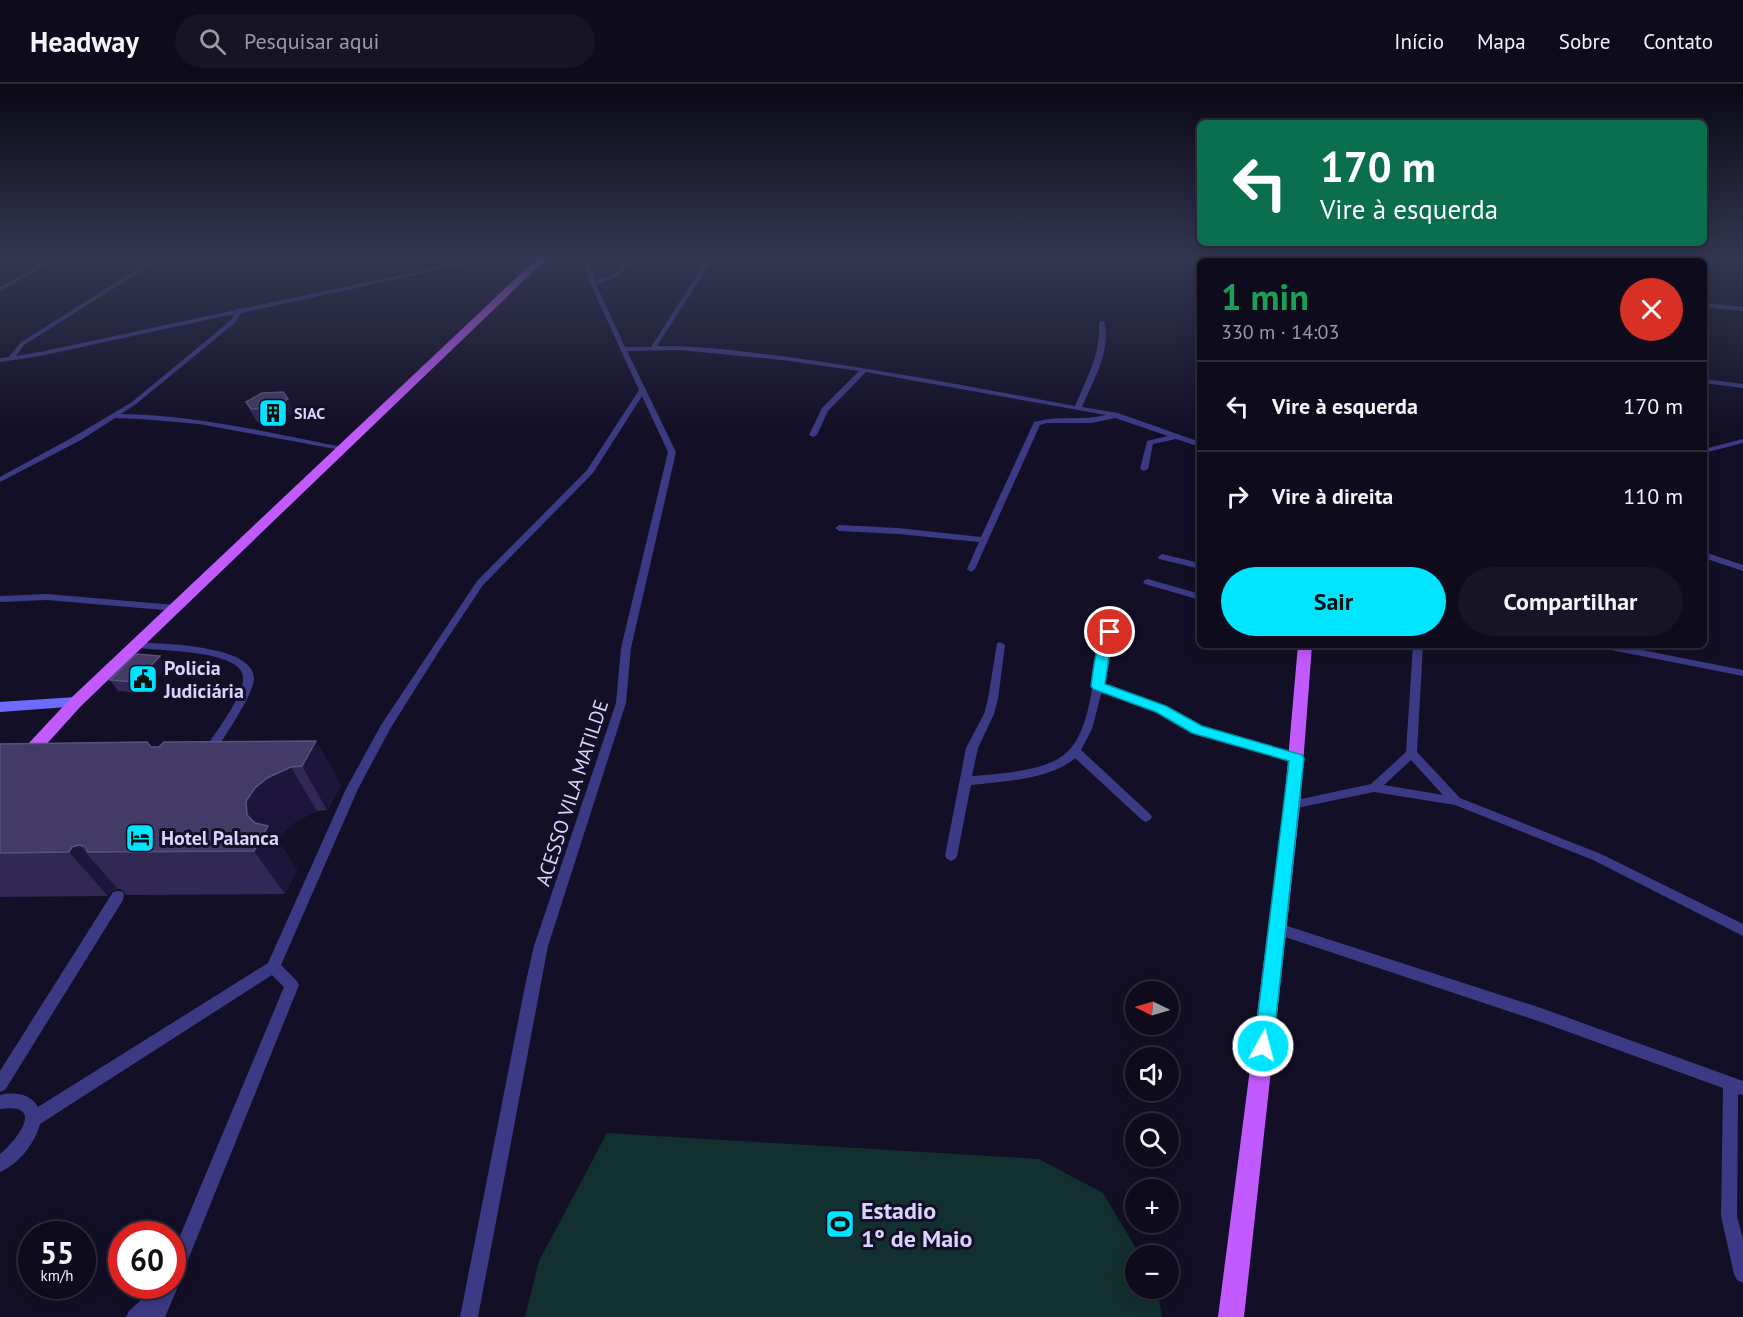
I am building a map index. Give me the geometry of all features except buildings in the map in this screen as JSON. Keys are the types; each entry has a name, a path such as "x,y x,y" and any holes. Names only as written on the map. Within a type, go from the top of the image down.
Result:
{"main road":[{"path":"0,785 76,702 479,317"},
{"path":"1231,1317 1292,805 1305,648"}],"street":[{"path":"11,358 22,344 66,317"},
{"path":"0,360 40,354 209,317"},
{"path":"0,480 78,438 141,398 234,321 236,317"},
{"name":"ACESSO VILA MATILDE","path":"469,1317 541,946 621,703 626,648 672,452 672,446 642,391 608,317"},
{"path":"653,348 673,317"},
{"path":"1078,408 1099,354 1104,335 1102,322"},
{"path":"623,349 653,348 782,358 864,370 1115,416 1197,444"},
{"path":"813,435 830,405 864,370"},
{"path":"1707,381 1743,386"},
{"path":"33,1119 273,967 352,789 385,728 480,583 590,471 642,391"},
{"path":"111,416 147,415 179,419 343,449"},
{"path":"971,569 1037,424 1046,421 1091,422 1115,416"},
{"path":"1144,469 1150,443 1176,437"},
{"path":"1707,450 1743,441"},
{"path":"839,528 898,531 983,540"},
{"path":"1162,556 1197,565"},
{"path":"1707,556 1743,568"},
{"path":"1148,582 1197,596"},
{"path":"0,599 47,597 175,608"},
{"path":"965,782 1030,773 1065,760 1075,751 1082,741 1098,686 1103,651 1110,632"},
{"path":"136,645 216,653 234,659 247,668 250,677 244,691 204,759"},
{"path":"951,856 972,748 989,714 1000,645"},
{"path":"1374,788 1411,753 1419,648"},
{"path":"1616,648 1743,673"},
{"path":"1098,686 1161,709 1197,730 1296,758"},
{"path":"0,707 76,702"},
{"path":"1075,751 1146,817"},
{"path":"1411,753 1456,801"},
{"path":"1292,805 1374,788 1456,801 1597,857 1743,930"},
{"path":"0,1085 118,896"},
{"path":"1278,929 1541,1015 1737,1086 1729,1216 1743,1274"},
{"path":"186,1243 292,985 273,967"},
{"path":"0,1102 17,1100 24,1102 33,1112 33,1119 26,1137 19,1147 0,1164"},
{"path":"135,1317 154,1299"},
{"path":"156,1317 163,1299"}],"green space":[{"name":"Estadio 1º de Maio","path":"607,1133 1039,1159 1103,1193 1134,1245 1125,1245 1125,1299 1159,1299 1162,1317 525,1317 539,1261"}],"place":[{"name":"SIAC","path":"273,413"},
{"name":"Policia Judiciária","path":"143,679"},
{"name":"Hotel Palanca","path":"140,838"},
{"name":"Estadio 1º de Maio","path":"840,1224"}],"route":[{"path":"1110,632 1103,651 1098,686 1173,714 1197,730 1296,758 1263,1046"}]}
